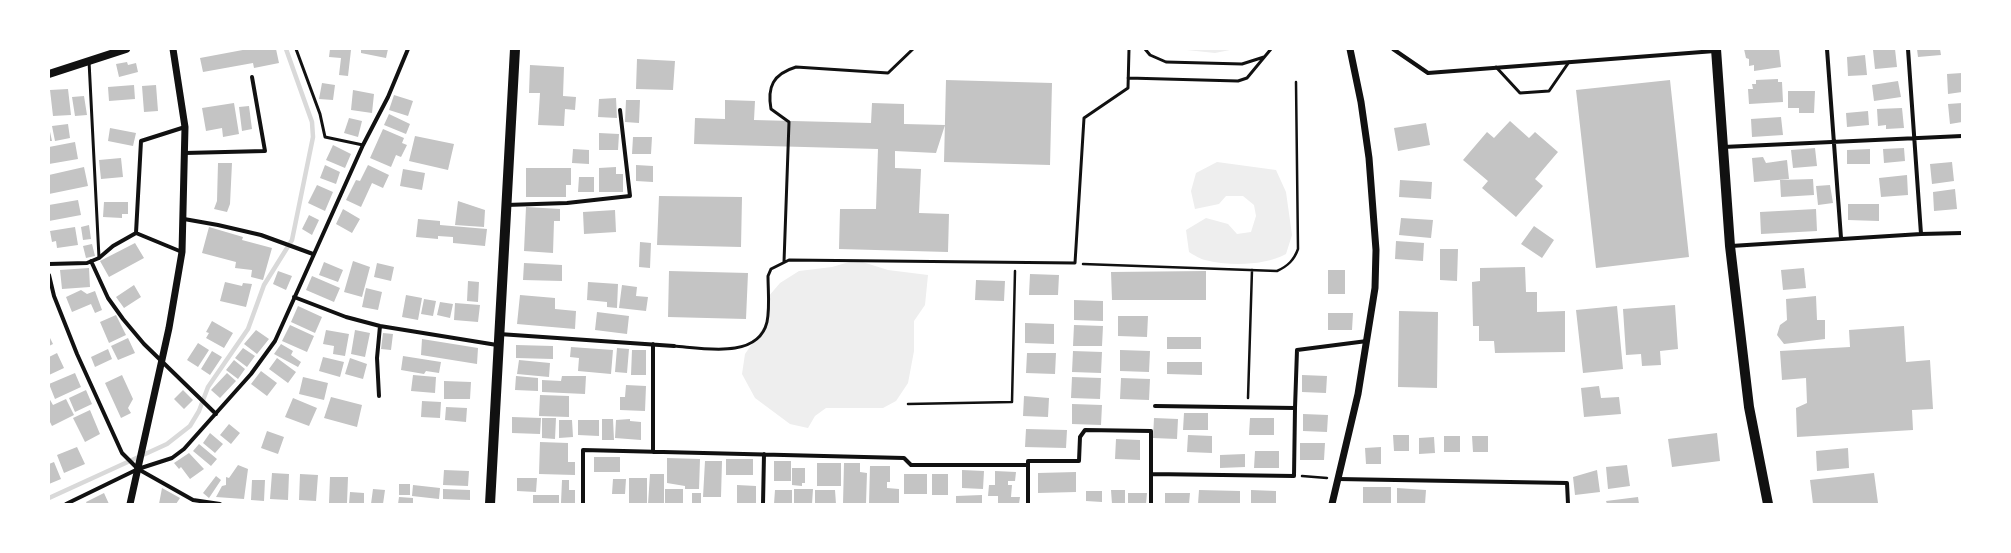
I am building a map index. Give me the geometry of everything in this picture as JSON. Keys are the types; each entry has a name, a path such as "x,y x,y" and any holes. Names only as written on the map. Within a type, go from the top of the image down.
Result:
{"main road":[{"path":"49,74 126,49"},
{"path":"490,504 515,49"},
{"path":"1716,50 1730,246 1749,407 1768,504"}],"street":[{"path":"130,504 162,360 182,252 184,219 185,127 173,49"},
{"path":"66,504 138,469 172,458 184,449 251,374 275,341 363,145 388,97 408,49"},
{"path":"1332,504 1358,394 1375,288 1376,250 1369,158 1361,102 1350,49"},
{"path":"1393,49 1428,72 1716,50"},
{"path":"1828,49 1841,238"},
{"path":"1908,49 1921,234"},
{"path":"185,152 265,151 252,77"},
{"path":"506,205 567,203 630,196 620,110"},
{"path":"136,232 141,141 185,127"},
{"path":"1722,147 1962,136"},
{"path":"184,219 261,235 313,254"},
{"path":"49,264 87,263 99,258 113,246 136,232"},
{"path":"136,232 182,252"},
{"path":"1730,246 1841,238 1962,233"},
{"path":"91,261 108,298 123,319 144,344 216,414"},
{"path":"49,275 54,296 77,354 122,453 138,469 193,500 220,504"},
{"path":"294,297 346,317 380,326 498,345"},
{"path":"379,396 377,358 380,326"},
{"path":"499,334 674,346"},
{"path":"1151,474 1294,476 1296,350 1367,341"},
{"path":"652,344 653,452"},
{"path":"1155,406 1295,408"},
{"path":"1028,504 1028,461 1080,461 1080,437 1085,430 1151,431 1151,504"},
{"path":"583,504 583,450 904,458 911,465 1028,465"},
{"path":"764,454 764,504"},
{"path":"1338,479 1567,483 1568,504"}],"lane":[{"path":"296,49 320,114 325,137 363,145"},
{"path":"784,262 790,122 771,109 769,92 772,83 784,70 796,67 888,73 913,49"},
{"path":"674,346 728,350 744,346 756,339 767,322 768,276 771,269 784,262 802,259 1075,264 1084,118 1128,88 1129,49"},
{"path":"1145,49 1150,56 1166,62 1242,64 1265,56"},
{"path":"1128,78 1238,81 1247,78 1271,49"},
{"path":"90,61 99,258"},
{"path":"1496,67 1520,93 1549,91 1569,62"}],"path":[{"path":"1075,264 1277,271 1286,267 1295,258 1298,249 1296,82"},
{"path":"908,404 1012,402 1015,262"},
{"path":"1248,398 1252,270"},
{"path":"1294,476 1322,477"}],"shaded area":[{"path":"1177,49 1235,49 1215,53"},
{"path":"1217,162 1276,170 1286,192 1292,235 1286,254 1257,263 1235,264 1205,260 1189,252 1186,230 1206,218 1228,224 1237,234 1251,232 1256,216 1254,205 1243,196 1226,196 1219,204 1195,209 1191,191 1196,173"},
{"path":"856,260 888,270 928,275 925,305 914,321 914,351 908,383 896,401 883,408 826,408 815,416 808,428 790,424 755,398 742,374 745,354 767,322 768,297 780,283 799,271 832,267"}],"building":[{"path":"248,49 276,49 279,63 254,68 253,63 203,72 200,58"},
{"path":"330,49 351,50 348,76 339,75 341,58 329,57"},
{"path":"361,49 388,49 386,58 361,53"},
{"path":"1744,49 1779,49 1781,67 1754,71 1754,65 1749,66 1749,59 1746,58"},
{"path":"1895,49 1897,67 1875,69 1873,50"},
{"path":"1917,49 1940,49 1941,55 1918,57"},
{"path":"1865,55 1867,75 1848,76 1847,57"},
{"path":"637,59 675,61 673,90 636,89"},
{"path":"127,62 128,65 136,63 138,72 119,77 116,64"},
{"path":"530,65 564,67 563,96 576,97 575,110 565,109 564,126 538,125 540,93 529,93"},
{"path":"1962,73 1962,92 1948,94 1947,74"},
{"path":"1778,79 1778,82 1782,82 1783,102 1749,104 1748,89 1753,89 1752,84 1756,84 1756,80"},
{"path":"946,80 1052,83 1050,165 944,162"},
{"path":"1670,80 1689,257 1596,268 1576,90"},
{"path":"1898,81 1901,97 1874,101 1872,85"},
{"path":"322,83 335,85 333,100 319,99"},
{"path":"134,85 135,99 109,101 108,87"},
{"path":"156,85 158,111 144,112 142,86"},
{"path":"68,89 71,115 53,116 50,90"},
{"path":"353,90 374,94 372,113 351,110"},
{"path":"1788,91 1815,91 1814,113 1799,113 1799,108 1788,108"},
{"path":"394,95 413,101 408,116 389,110"},
{"path":"84,96 87,115 75,116 72,97"},
{"path":"616,98 617,118 598,117 599,99"},
{"path":"626,100 640,100 639,123 625,122"},
{"path":"725,100 755,101 754,120 871,123 872,103 904,104 904,124 945,125 936,153 895,151 895,168 921,169 919,213 949,214 948,252 839,249 840,209 876,209 878,149 694,144 695,118 725,119"},
{"path":"234,103 239,134 223,137 222,128 206,131 202,108"},
{"path":"1962,103 1962,122 1950,124 1948,104"},
{"path":"249,106 252,129 242,131 239,107"},
{"path":"1902,108 1904,128 1886,129 1886,125 1878,126 1877,109"},
{"path":"1868,111 1869,125 1847,127 1846,113"},
{"path":"389,114 410,124 406,134 384,125"},
{"path":"1781,117 1783,135 1752,137 1751,119"},
{"path":"349,118 362,121 358,137 344,133"},
{"path":"1510,121 1529,138 1535,132 1558,152 1535,179 1543,186 1516,217 1482,188 1488,181 1463,160 1487,132 1494,138"},
{"path":"1426,123 1430,145 1398,151 1394,128"},
{"path":"68,124 70,138 55,141 52,126"},
{"path":"49,127 52,141 49,141"},
{"path":"110,128 136,133 133,146 108,141"},
{"path":"383,129 404,138 402,143 407,145 401,157 396,155 391,167 370,158"},
{"path":"599,133 619,134 618,150 599,150"},
{"path":"415,136 454,144 448,170 409,161"},
{"path":"633,137 652,137 651,154 632,154"},
{"path":"75,142 78,159 49,164 49,147"},
{"path":"333,145 351,154 345,168 326,160"},
{"path":"1815,148 1817,166 1793,168 1791,150"},
{"path":"1904,148 1905,161 1884,163 1883,149"},
{"path":"573,149 589,150 589,164 572,163"},
{"path":"1870,149 1870,164 1847,164 1847,150"},
{"path":"1763,157 1766,163 1787,160 1789,179 1754,182 1752,158"},
{"path":"121,158 123,177 101,179 99,160"},
{"path":"1952,162 1954,181 1932,184 1930,164"},
{"path":"218,163 232,163 230,204 227,212 214,209 217,201"},
{"path":"325,165 340,172 336,184 320,178"},
{"path":"368,165 389,175 383,188 372,183 361,207 346,200 356,180 360,181"},
{"path":"636,165 653,166 653,182 636,181"},
{"path":"84,167 88,186 49,194 49,175"},
{"path":"616,167 616,174 623,174 623,192 599,192 599,168"},
{"path":"526,168 571,168 571,185 566,185 566,197 526,197"},
{"path":"403,169 425,173 422,190 400,186"},
{"path":"1907,175 1908,195 1881,197 1879,178"},
{"path":"579,177 594,177 594,192 578,192"},
{"path":"1813,179 1814,195 1781,197 1780,180"},
{"path":"1400,180 1432,182 1431,199 1399,197"},
{"path":"317,185 333,192 325,211 308,203"},
{"path":"1830,185 1833,203 1818,205 1816,186"},
{"path":"1955,189 1957,209 1934,211 1933,192"},
{"path":"659,196 742,197 741,247 657,245"},
{"path":"78,200 81,215 49,221 49,205"},
{"path":"458,201 485,210 484,227 455,225"},
{"path":"104,202 128,202 128,214 122,214 122,218 103,217"},
{"path":"1848,204 1879,204 1879,221 1848,220"},
{"path":"526,207 560,209 560,221 554,221 553,253 524,251"},
{"path":"343,209 360,219 352,233 336,224"},
{"path":"1816,209 1817,231 1761,234 1760,212"},
{"path":"615,210 616,232 584,234 583,212"},
{"path":"309,215 319,220 312,235 302,229"},
{"path":"1401,218 1433,220 1431,238 1399,235"},
{"path":"418,219 440,221 440,225 487,229 485,246 453,243 453,237 438,236 438,239 416,237"},
{"path":"89,225 91,239 83,240 81,227"},
{"path":"1534,226 1554,240 1542,258 1521,244"},
{"path":"75,227 78,245 57,248 56,241 52,242 50,231"},
{"path":"209,227 243,237 242,240 272,248 263,280 251,277 252,270 235,268 236,262 202,253"},
{"path":"1396,241 1424,243 1423,261 1395,259"},
{"path":"640,242 651,243 650,268 639,267"},
{"path":"135,243 144,258 109,277 100,261"},
{"path":"92,244 95,256 86,258 83,246"},
{"path":"1440,249 1458,249 1457,281 1440,280"},
{"path":"353,261 370,267 362,297 344,292"},
{"path":"324,262 343,270 338,282 319,275"},
{"path":"377,263 394,267 391,281 374,277"},
{"path":"524,263 562,265 562,281 523,280"},
{"path":"1525,267 1526,292 1537,292 1537,312 1565,311 1565,352 1495,353 1494,341 1479,341 1479,326 1473,326 1472,282 1480,281 1480,268"},
{"path":"89,268 90,287 62,289 60,270"},
{"path":"1804,268 1806,288 1783,290 1781,270"},
{"path":"1328,270 1345,270 1345,294 1328,294"},
{"path":"278,271 292,276 286,290 273,284"},
{"path":"669,271 748,273 746,319 668,317"},
{"path":"1206,271 1206,300 1112,300 1111,272"},
{"path":"1030,274 1059,275 1058,295 1029,295"},
{"path":"312,276 340,288 334,302 306,290"},
{"path":"976,280 1005,281 1004,301 975,300"},
{"path":"468,281 479,282 478,302 467,301"},
{"path":"225,282 242,286 243,283 252,284 246,307 220,301"},
{"path":"588,282 618,284 617,308 607,307 607,302 587,300"},
{"path":"134,285 141,297 124,308 116,297"},
{"path":"622,285 637,287 636,296 648,297 646,311 619,308"},
{"path":"366,288 382,292 378,310 362,307"},
{"path":"81,290 87,294 95,291 102,310 95,313 91,304 72,312 66,297"},
{"path":"406,295 422,298 418,320 402,317"},
{"path":"520,295 555,298 555,309 576,311 575,329 517,324"},
{"path":"1816,296 1817,320 1825,320 1825,339 1784,344 1777,335 1780,325 1787,320 1786,299"},
{"path":"424,299 436,301 433,316 421,314"},
{"path":"1074,300 1103,301 1103,321 1074,320"},
{"path":"440,302 453,304 450,318 437,315"},
{"path":"455,303 480,305 478,322 454,320"},
{"path":"1675,305 1678,349 1660,351 1661,365 1642,366 1641,354 1626,355 1623,309"},
{"path":"298,306 322,317 315,333 291,322"},
{"path":"1617,306 1623,369 1583,373 1576,310"},
{"path":"1399,311 1438,312 1437,388 1398,387"},
{"path":"597,312 629,316 627,334 595,330"},
{"path":"1328,313 1353,313 1352,330 1328,330"},
{"path":"116,315 126,335 109,343 100,322"},
{"path":"1118,316 1148,316 1147,337 1118,336"},
{"path":"212,321 233,333 224,348 206,338 209,333 206,332"},
{"path":"1025,323 1054,324 1054,344 1025,343"},
{"path":"290,325 314,336 307,352 282,341"},
{"path":"1074,325 1103,326 1102,346 1073,346"},
{"path":"1904,326 1906,362 1930,360 1933,409 1912,410 1913,430 1797,437 1796,408 1807,403 1806,378 1782,380 1780,351 1850,347 1849,330"},
{"path":"256,330 269,339 257,354 244,344"},
{"path":"326,330 349,334 345,356 333,354 334,346 323,344"},
{"path":"355,330 370,333 365,357 351,354"},
{"path":"383,333 393,334 391,350 381,349"},
{"path":"49,336 53,344 49,346"},
{"path":"1167,337 1201,337 1201,349 1167,349"},
{"path":"128,338 135,353 118,360 111,346"},
{"path":"422,339 478,348 477,364 421,355"},
{"path":"198,343 209,350 198,367 187,360"},
{"path":"281,344 293,351 291,355 301,362 298,367 274,354"},
{"path":"516,345 553,346 553,359 516,358"},
{"path":"571,347 613,350 611,374 578,371 579,358 570,357"},
{"path":"243,348 255,356 247,367 235,358"},
{"path":"617,348 629,349 627,373 615,372"},
{"path":"108,349 112,359 95,367 91,357"},
{"path":"632,350 646,350 646,375 631,375"},
{"path":"1120,350 1150,351 1149,372 1120,371"},
{"path":"212,351 222,357 210,375 201,369"},
{"path":"1073,351 1102,352 1101,373 1072,372"},
{"path":"57,353 64,368 49,375 49,357"},
{"path":"1027,353 1056,353 1055,374 1026,373"},
{"path":"403,356 441,362 439,373 426,371 424,374 401,370"},
{"path":"323,357 344,362 340,377 319,371"},
{"path":"277,358 296,372 288,383 269,369"},
{"path":"350,358 367,364 363,379 345,374"},
{"path":"234,360 245,369 238,379 226,370"},
{"path":"519,360 550,363 549,377 517,374"},
{"path":"1167,362 1202,362 1202,375 1167,374"},
{"path":"261,371 277,383 267,396 251,384"},
{"path":"75,373 81,387 55,399 49,384"},
{"path":"227,373 236,381 220,398 211,390"},
{"path":"122,375 133,399 128,408 131,413 121,418 105,383"},
{"path":"413,375 436,377 435,393 411,391"},
{"path":"1302,375 1327,376 1326,393 1302,392"},
{"path":"516,376 538,378 538,391 515,390"},
{"path":"562,376 586,376 585,394 542,392 542,380 561,381"},
{"path":"303,377 328,383 324,400 299,394"},
{"path":"1072,377 1101,378 1100,399 1071,398"},
{"path":"1121,378 1150,379 1149,400 1120,399"},
{"path":"444,381 471,382 470,399 444,399"},
{"path":"626,385 646,386 645,411 620,410 620,397 625,397"},
{"path":"1599,386 1601,398 1619,397 1621,414 1584,417 1581,388"},
{"path":"86,390 92,404 75,412 69,398"},
{"path":"183,390 193,400 184,409 174,399"},
{"path":"540,395 569,396 569,417 539,416"},
{"path":"1024,396 1049,398 1048,417 1023,416"},
{"path":"331,397 362,405 357,427 324,418"},
{"path":"49,398 53,405 66,399 74,415 52,426 49,420"},
{"path":"293,398 317,408 309,426 285,417"},
{"path":"422,401 441,402 440,418 421,417"},
{"path":"1072,404 1102,405 1101,425 1072,424"},
{"path":"446,407 467,408 466,422 445,420"},
{"path":"90,410 100,434 85,442 73,418"},
{"path":"1184,413 1208,413 1208,430 1183,430"},
{"path":"1303,414 1328,415 1327,432 1303,431"},
{"path":"512,417 541,418 540,434 512,433"},
{"path":"542,418 556,418 555,439 542,438"},
{"path":"1154,418 1178,419 1177,439 1153,438"},
{"path":"1250,418 1274,418 1274,435 1249,435"},
{"path":"602,419 613,419 614,440 602,440"},
{"path":"630,419 630,421 641,422 641,440 615,438 616,420"},
{"path":"559,420 572,420 573,437 559,438"},
{"path":"578,420 599,420 599,436 578,435"},
{"path":"229,424 240,433 231,444 220,435"},
{"path":"1026,429 1067,430 1066,448 1025,447"},
{"path":"267,431 284,437 278,454 261,448"},
{"path":"210,433 223,444 215,453 203,443"},
{"path":"1717,433 1720,461 1672,467 1668,439"},
{"path":"1188,435 1212,436 1212,453 1187,452"},
{"path":"1393,435 1409,435 1409,451 1394,451"},
{"path":"1444,436 1460,436 1460,452 1444,452"},
{"path":"1472,436 1488,436 1488,452 1473,452"},
{"path":"1434,437 1435,453 1419,454 1419,438"},
{"path":"1116,439 1140,440 1140,460 1115,459"},
{"path":"540,442 568,443 568,462 575,462 575,475 539,474"},
{"path":"1300,443 1325,443 1324,460 1300,460"},
{"path":"199,444 217,459 211,466 193,451"},
{"path":"77,447 85,464 64,473 57,455"},
{"path":"1381,447 1381,464 1366,464 1365,448"},
{"path":"1848,448 1849,468 1817,471 1816,451"},
{"path":"1255,451 1279,451 1279,468 1254,468"},
{"path":"189,453 204,469 190,479 181,467 179,469 174,463"},
{"path":"1245,454 1245,467 1220,468 1220,455"},
{"path":"594,457 620,457 620,472 594,472"},
{"path":"667,458 700,459 699,489 685,489 685,486 667,483"},
{"path":"726,459 753,459 753,475 726,475"},
{"path":"705,461 722,461 721,497 703,497"},
{"path":"774,461 791,461 791,481 774,481"},
{"path":"54,462 61,479 49,484 49,464"},
{"path":"817,463 841,463 841,486 817,486"},
{"path":"844,463 860,463 860,472 867,473 866,503 843,504"},
{"path":"238,465 248,469 244,499 216,497 222,486 226,485 226,477 229,478"},
{"path":"1627,465 1630,486 1608,489 1606,467"},
{"path":"870,466 890,466 890,482 887,482 887,488 899,489 899,504 869,504"},
{"path":"792,468 805,468 805,483 802,483 802,486 792,485"},
{"path":"444,470 469,471 468,486 443,485"},
{"path":"962,470 984,471 983,489 962,488"},
{"path":"1597,470 1600,492 1575,495 1573,477"},
{"path":"995,471 1016,472 1015,481 1008,481 1008,485 1012,485 1011,497 1020,497 1019,504 998,504 998,496 988,496 989,485 995,485"},
{"path":"1076,472 1076,492 1038,493 1038,473"},
{"path":"272,473 289,474 288,500 270,499"},
{"path":"1874,473 1878,503 1813,504 1810,480"},
{"path":"300,474 318,475 316,501 299,500"},
{"path":"650,474 664,474 664,504 648,504"},
{"path":"904,474 927,474 927,494 904,494"},
{"path":"932,474 948,474 948,495 932,495"},
{"path":"216,476 221,480 209,498 203,493"},
{"path":"330,477 348,477 347,503 329,503"},
{"path":"517,478 537,478 536,492 517,491"},
{"path":"629,478 647,478 647,504 629,504"},
{"path":"613,479 626,479 625,494 612,494"},
{"path":"252,480 265,480 264,501 251,500"},
{"path":"562,480 569,480 569,490 575,490 575,503 561,503"},
{"path":"399,484 410,484 410,495 399,495"},
{"path":"413,485 440,488 439,499 412,496"},
{"path":"737,485 756,486 756,504 737,504"},
{"path":"1363,487 1391,487 1391,504 1363,504"},
{"path":"162,488 180,498 176,504 159,504"},
{"path":"1397,488 1426,490 1425,504 1397,504"},
{"path":"373,489 385,490 383,504 371,504"},
{"path":"443,489 470,490 470,500 443,499"},
{"path":"665,489 683,489 683,504 665,504"},
{"path":"794,489 813,489 812,504 794,504"},
{"path":"775,490 792,490 792,504 774,504"},
{"path":"815,490 835,490 836,504 815,504"},
{"path":"1111,490 1125,490 1125,504 1112,504"},
{"path":"1199,490 1240,491 1240,504 1198,504"},
{"path":"1251,490 1276,491 1276,504 1251,504"},
{"path":"1086,491 1102,491 1102,502 1086,501"},
{"path":"350,492 364,493 364,504 349,504"},
{"path":"104,493 109,504 87,504 86,502"},
{"path":"692,493 701,493 701,504 692,504"},
{"path":"1128,493 1147,493 1146,504 1128,504"},
{"path":"1165,493 1190,493 1189,504 1165,504"},
{"path":"533,495 559,495 559,504 533,504"},
{"path":"982,495 982,504 956,504 956,496"},
{"path":"399,497 413,498 413,504 398,504"},
{"path":"1638,497 1639,504 1607,504 1606,501"}],"waterway":[{"path":"49,498 167,444 190,426 199,411 208,387 248,329 264,285 292,240 313,137 312,122 286,49"}]}
